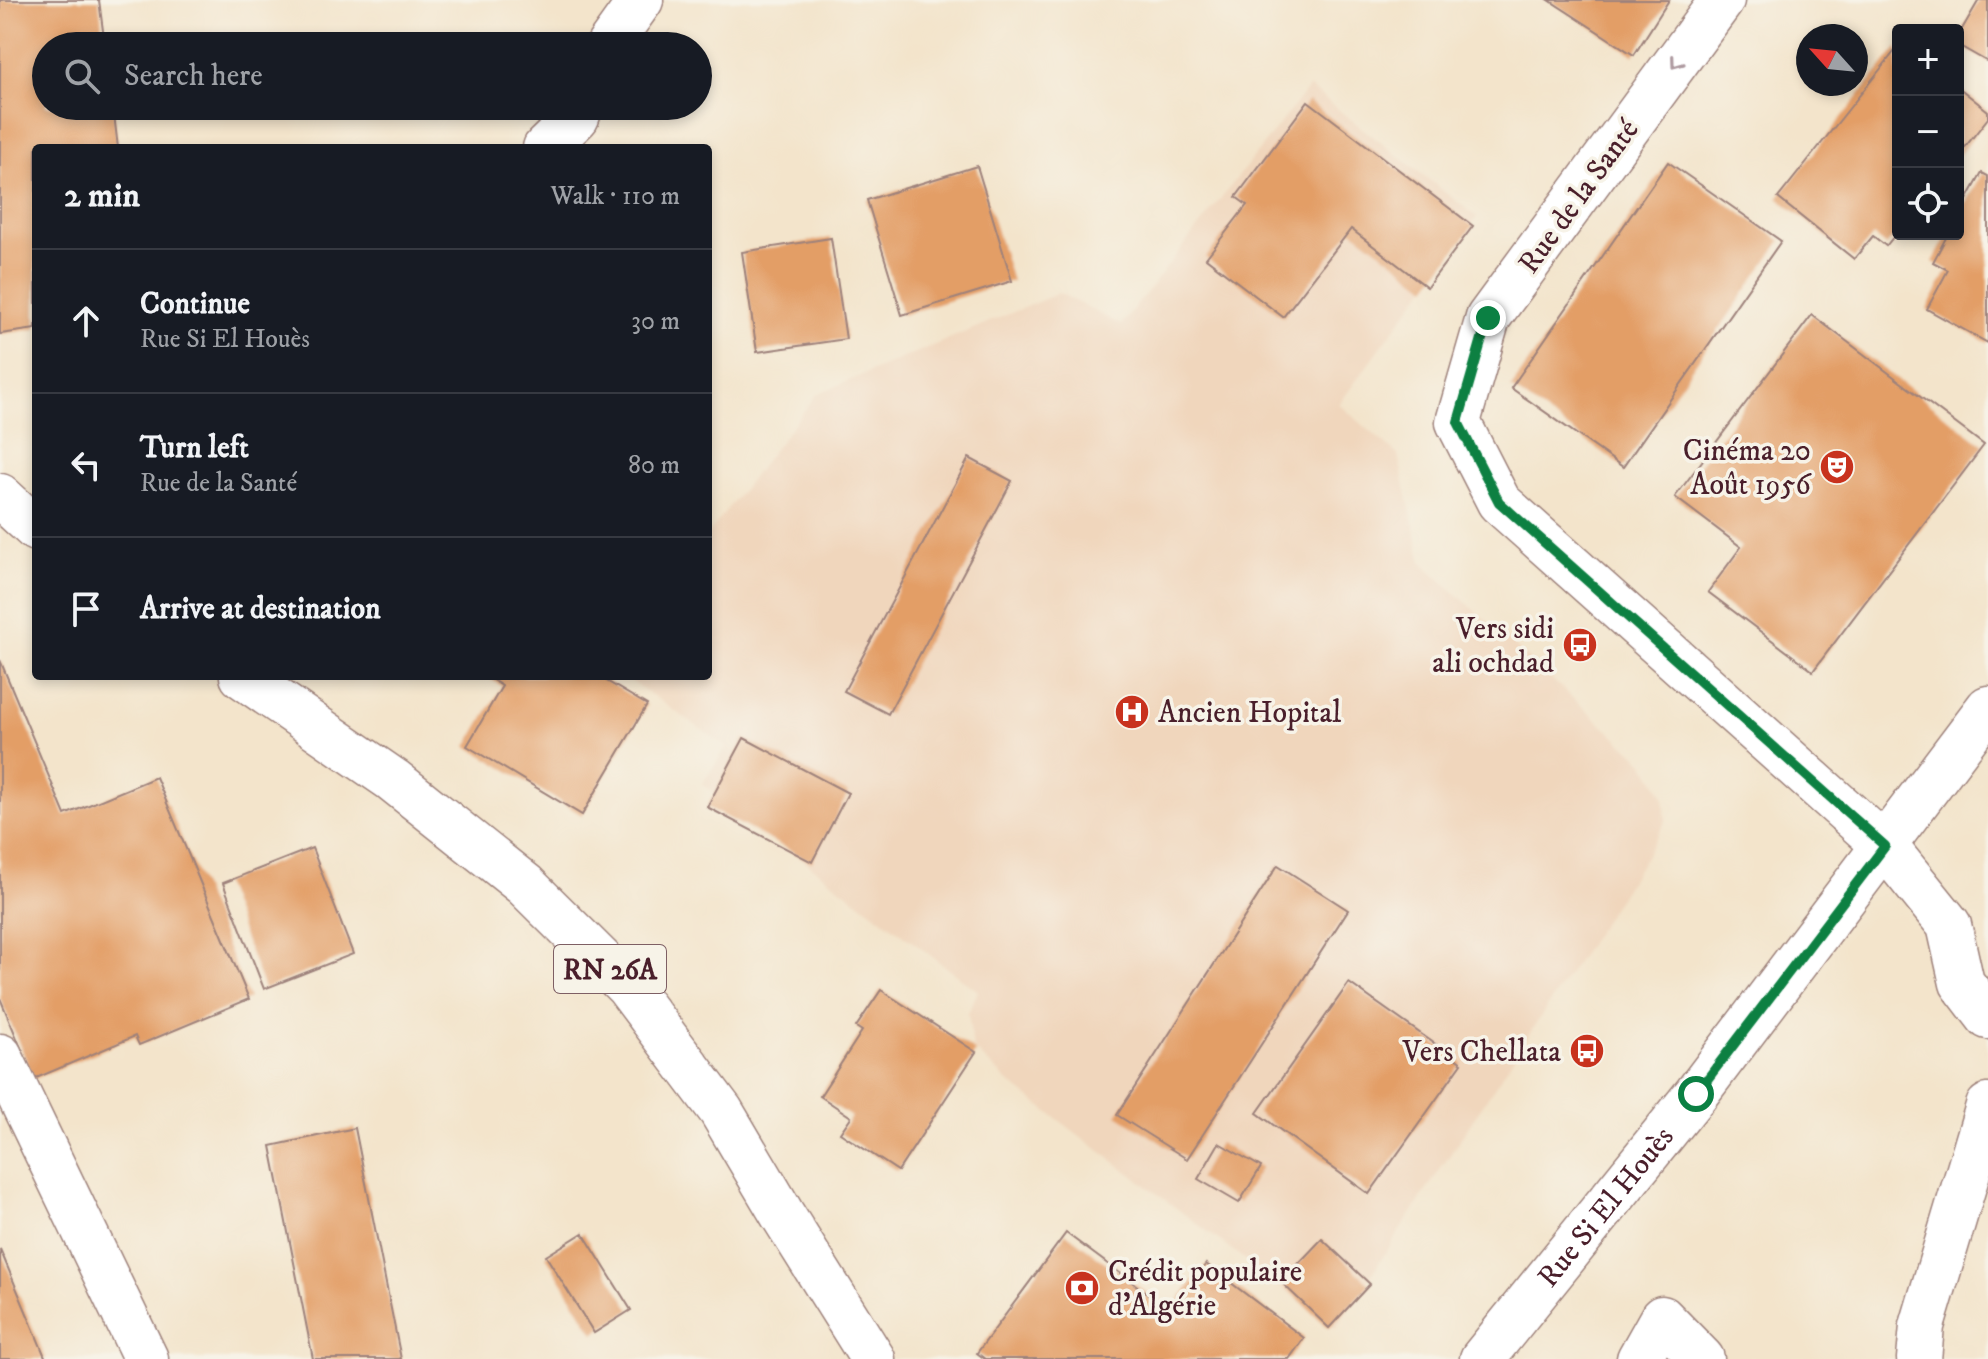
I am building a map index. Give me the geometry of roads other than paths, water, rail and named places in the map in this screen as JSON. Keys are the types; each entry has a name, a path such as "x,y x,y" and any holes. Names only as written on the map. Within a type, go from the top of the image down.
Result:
{"main road":[{"path":"618,32 641,0"},
{"name":"Rue de la Santé","path":"1722,0 1488,318 1458,422 1499,502 1885,846 1949,925 1962,983 1988,1017"},
{"path":"549,144 574,120"},
{"path":"0,496 32,525"},
{"name":"RN 26A","path":"248,680 393,780 525,885 627,986 721,1111 873,1359"},
{"name":"Rue Si El Houès","path":"1482,1359 1696,1094 1988,708"},
{"path":"0,1056 146,1359"},
{"path":"1919,1359 1922,1326 1988,1106"},
{"path":"1639,1359 1662,1318 1702,1359"}],"place":[{"name":"Cinéma 20 Août 1956","path":"1837,467"},
{"name":"Vers sidi ali ochdad","path":"1580,645"},
{"name":"Ancien Hopital","path":"1132,712"},
{"name":"Vers Chellata","path":"1587,1051"},
{"name":"Crédit populaire d'Algérie","path":"1082,1288"}]}
